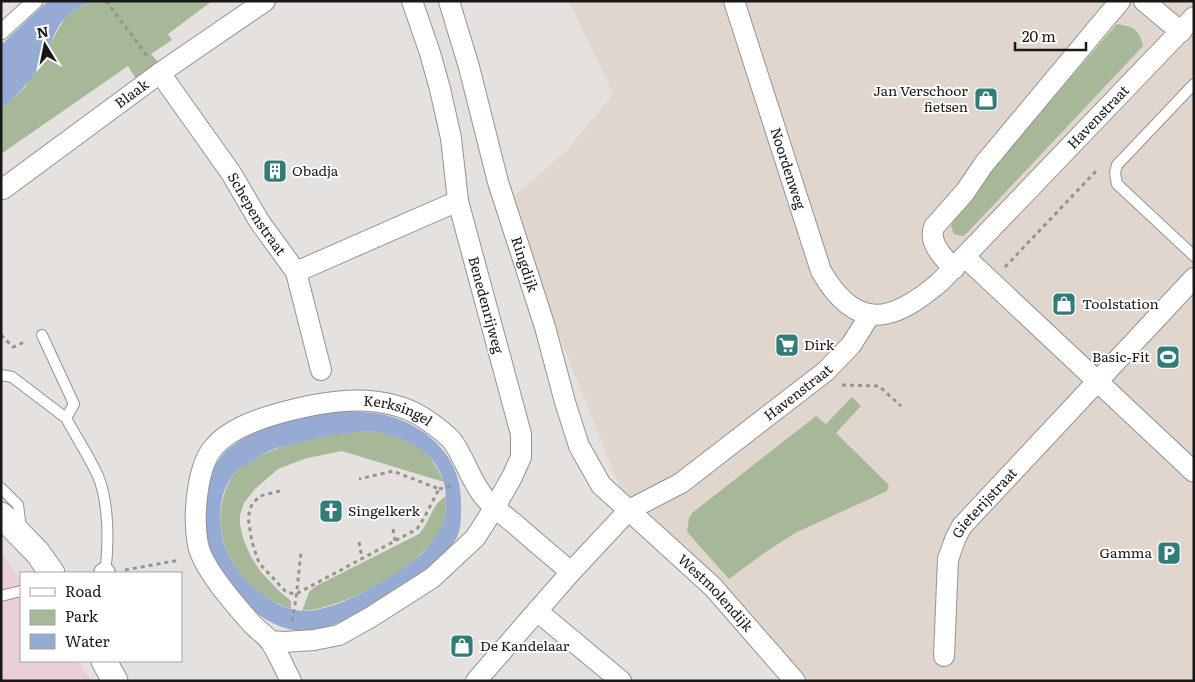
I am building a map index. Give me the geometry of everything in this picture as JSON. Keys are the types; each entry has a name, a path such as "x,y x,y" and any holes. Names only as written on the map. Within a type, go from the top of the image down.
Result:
{"street":[{"path":"1,32 34,1"},
{"name":"Blaak","path":"2,190 160,73 265,1"},
{"name":"Benedenrijweg","path":"412,1 430,52 440,89 451,138 458,200 521,434 520,457 512,477 495,508"},
{"name":"Ringdijk","path":"449,1 469,67 498,182 534,293 579,446 601,485 629,510"},
{"name":"Noordenweg","path":"734,1 821,271 829,285 854,310 870,315"},
{"path":"1120,1 984,164 965,192 934,227 932,233 933,240 941,255 991,281 1097,383 1194,472"},
{"name":"Havenstraat","path":"476,681 571,572 629,510 681,482 826,370 851,344 870,315 889,314 909,305 925,295 959,263 1187,24 1144,1"},
{"name":"Schepenstraat","path":"160,73 230,173 259,221 296,272 321,370"},
{"path":"296,272 458,200"},
{"name":"Gieterijstraat","path":"944,656 948,559 962,526 1194,278"},
{"name":"Kerksingel","path":"290,681 270,641 234,602 206,566 201,556 196,530 196,500 206,462 214,446 234,431 251,422 292,409 329,402 376,402 422,417 444,433 453,442 484,497 495,508"},
{"path":"270,641 314,640 339,634 371,617 432,578 475,538 495,508 571,572"},
{"name":"Westmolendijk","path":"629,510 713,587 796,681"},
{"path":"1,515 12,535 36,552 51,572"},
{"path":"537,611 621,681"},
{"path":"105,662 115,681"}],"lane":[{"path":"1194,84 1117,165 1115,173 1117,184 1194,256"},
{"path":"42,335 74,404 66,418"},
{"path":"1,375 12,377 66,418 98,478 105,510 108,556 104,572"},
{"path":"1,488 18,506 12,535"},
{"path":"1,596 20,591"}],"path":[{"path":"106,1 160,73"},
{"path":"991,281 1097,170 1115,173"},
{"path":"1,335 13,346 42,335"},
{"path":"826,370 838,385 879,386 901,406"},
{"path":"358,479 393,471 438,488 444,488"},
{"path":"280,491 260,496 252,504 248,517 249,526 259,563 286,592 296,594 417,529 438,488"},
{"path":"393,529 395,541"},
{"path":"359,542 362,558"},
{"path":"290,630 296,604 301,553"},
{"path":"110,572 201,556"}],"shaded area":[{"path":"569,1 1194,1 1194,681 785,681 629,510 506,203 566,151 613,94"},
{"path":"1,552 20,579 20,662 79,662 91,681 1,681"}],"green space":[{"path":"98,1 212,1 168,34 172,40 151,54 159,63 136,79 128,66 1,154 1,110 25,87 66,16 79,7"},
{"path":"1117,24 1128,26 1135,30 1140,36 1143,46 968,232 963,236 954,234 951,226 957,213 999,160"},
{"path":"852,397 861,406 836,433 889,485 887,491 795,533 729,579 687,532 689,518 692,513 816,416 826,424"},
{"path":"372,431 397,437 416,446 432,460 444,482 342,451 307,458 278,469 255,489 244,503 240,515 240,525 251,557 261,572 291,601 291,609 260,593 251,586 235,566 224,542 221,530 220,517 222,505 232,476 249,462 281,447 319,437"},
{"path":"446,496 442,527 432,542 418,557 381,583 360,594 320,608 302,611 309,592 316,586 419,534 437,504"}],"water":[{"path":"48,1 98,1 72,11 66,17 56,31 33,76 1,110 1,45"},
{"path":"347,411 381,414 397,418 425,433 447,456 455,469 461,501 460,526 456,539 447,552 426,574 363,611 335,624 307,631 293,630 279,626 253,611 223,575 215,562 205,537 203,524 204,497 212,471 227,450 239,441 268,427 284,422","holes":["372,431 401,439 424,452 434,462 445,486 444,519 439,532 425,551 394,575 363,593 315,610 302,611 284,607 252,586 231,559 224,543 221,527 220,511 223,495 229,481 236,472 264,454 283,446 353,432"]}],"place":[{"name":"Jan Verschoor fietsen","path":"986,99"},
{"name":"Obadja","path":"275,171"},
{"name":"Toolstation","path":"1064,304"},
{"name":"Dirk","path":"787,345"},
{"name":"Basic-Fit","path":"1168,357"},
{"name":"Singelkerk","path":"331,511"},
{"name":"Gamma","path":"1169,553"},
{"name":"De Kandelaar","path":"462,646"}]}
